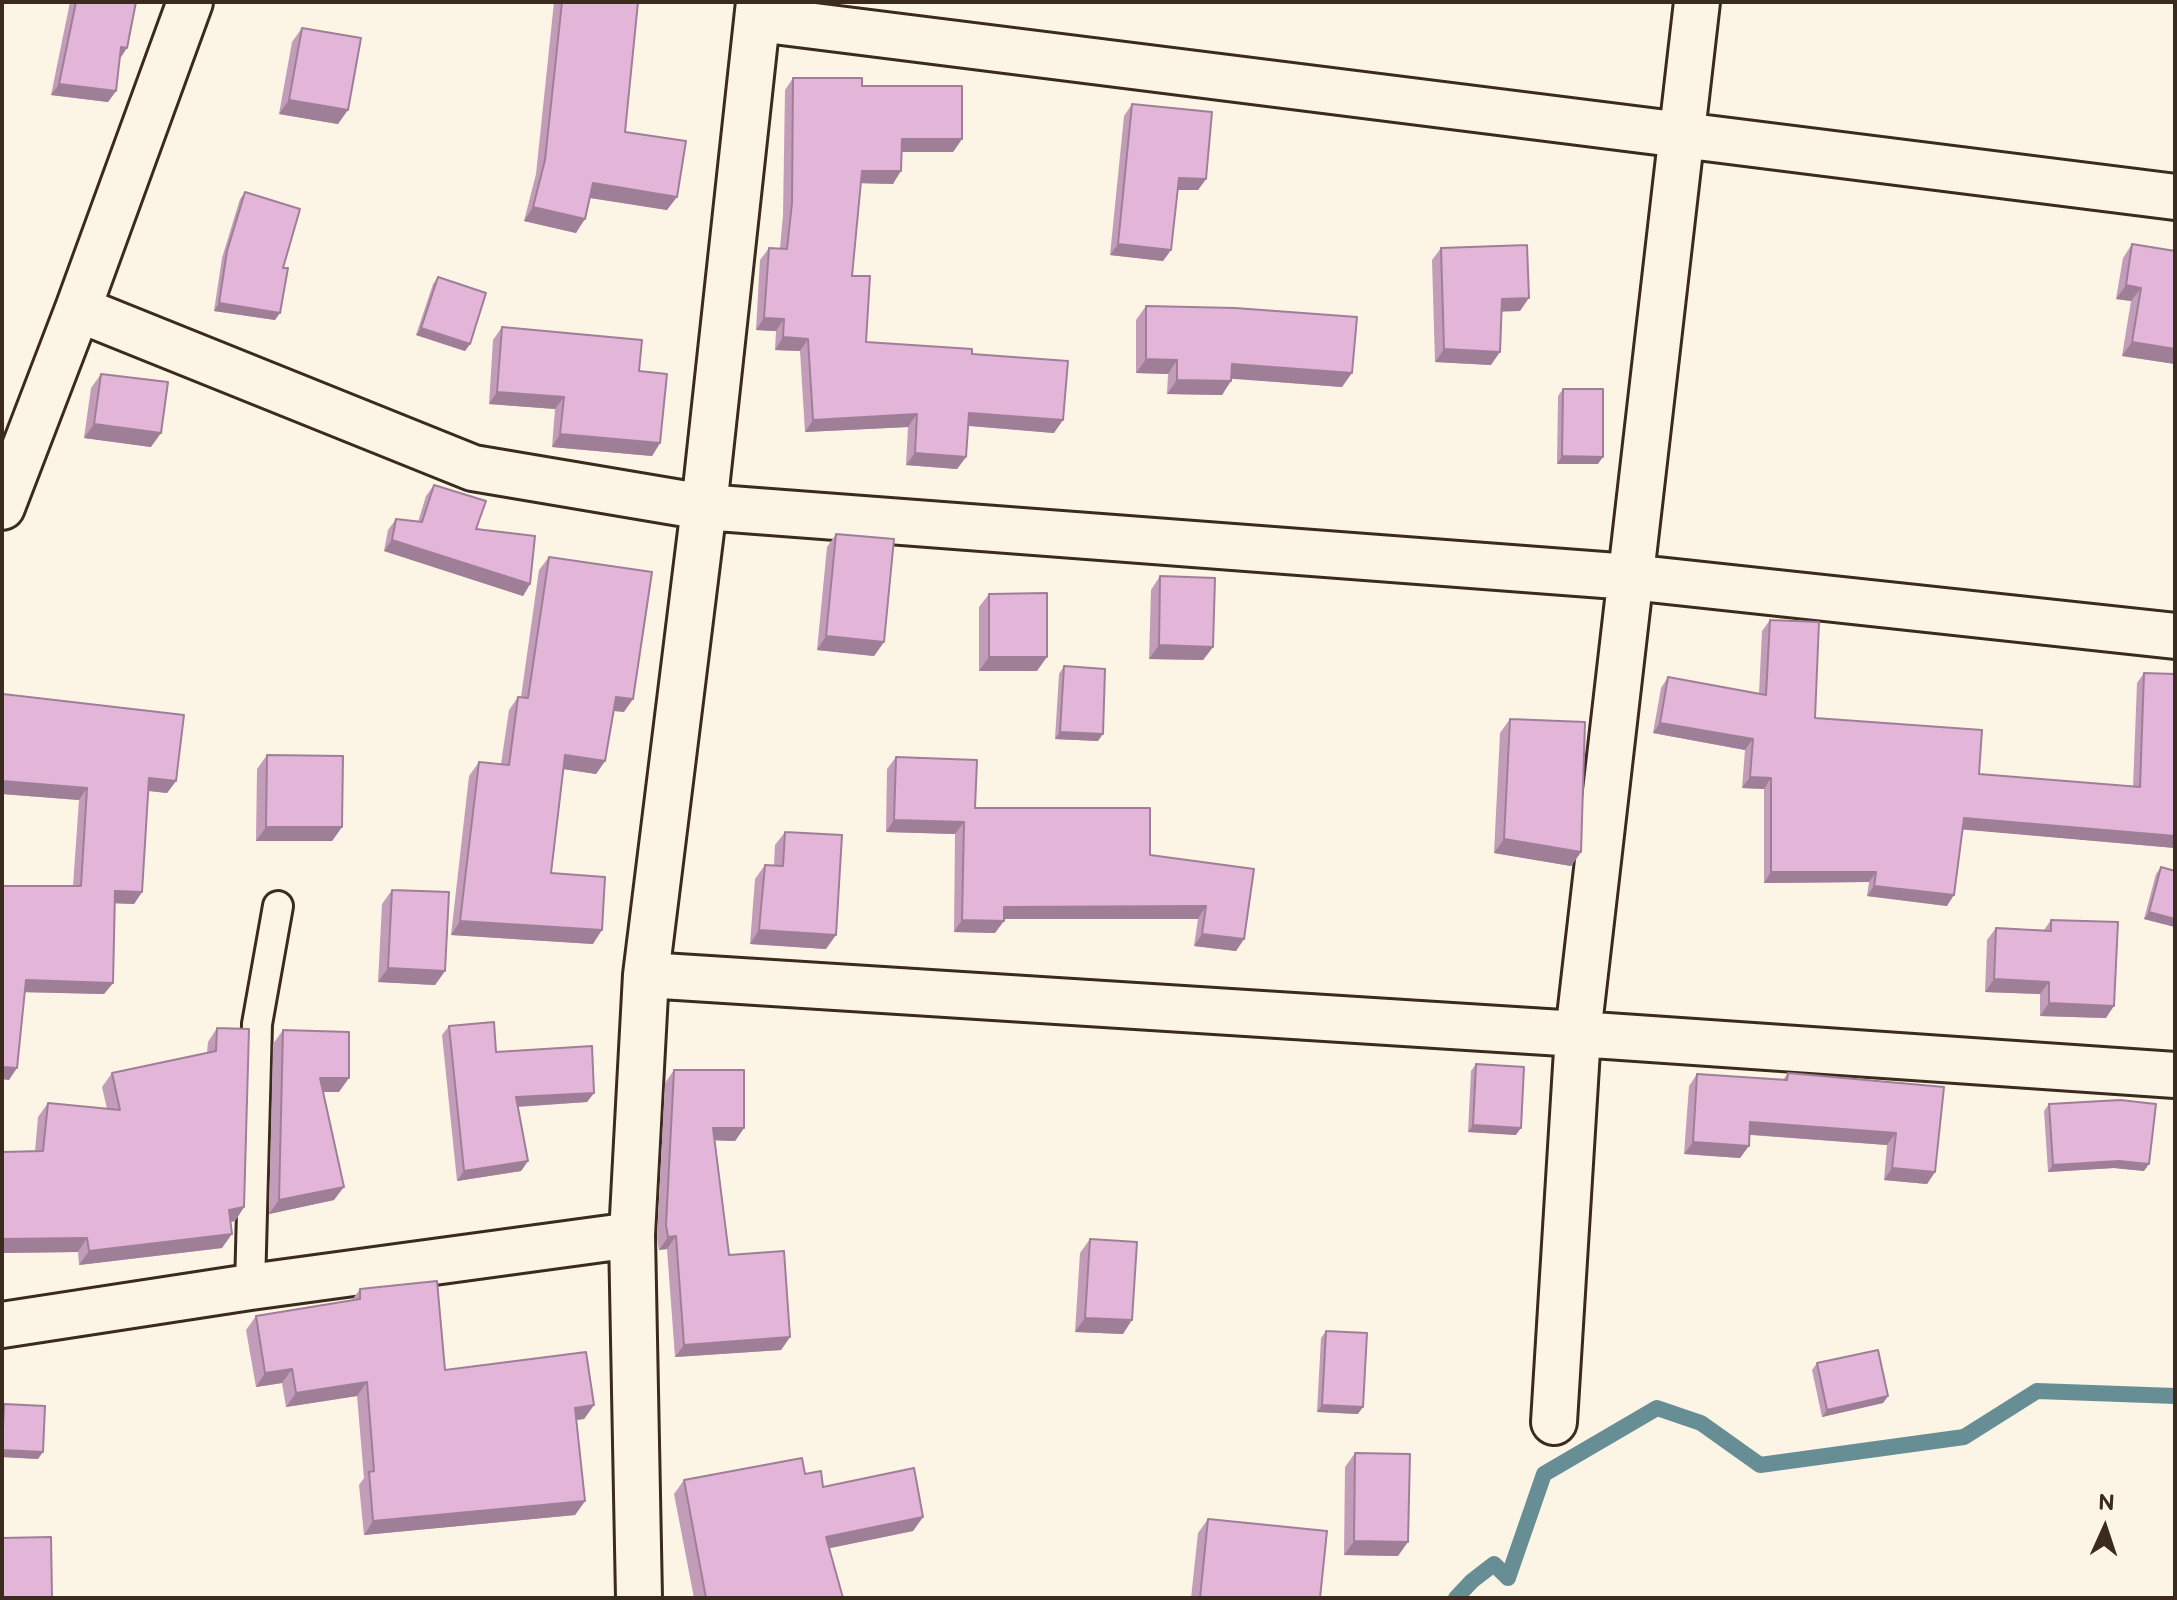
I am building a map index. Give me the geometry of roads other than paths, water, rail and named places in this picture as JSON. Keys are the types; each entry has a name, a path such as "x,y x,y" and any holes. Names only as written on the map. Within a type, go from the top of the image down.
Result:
{"street":[{"path":"2,507 190,2"},
{"path":"1554,1422 1578,1034 1697,2"},
{"path":"639,1598 632,1235 646,975 704,507 758,11 1684,135 2175,197"},
{"path":"78,309 473,468 704,507 1630,577 2175,636"},
{"path":"646,975 2175,1075"},
{"path":"2,1325 250,1287 632,1235"}],"lane":[{"path":"250,1287 257,1024 278,906"}],"waterway":[{"path":"1456,1598 1494,1564 1508,1578 1544,1474 1657,1408 1701,1423 1760,1465 1964,1437 2037,1391 2175,1396"}]}
